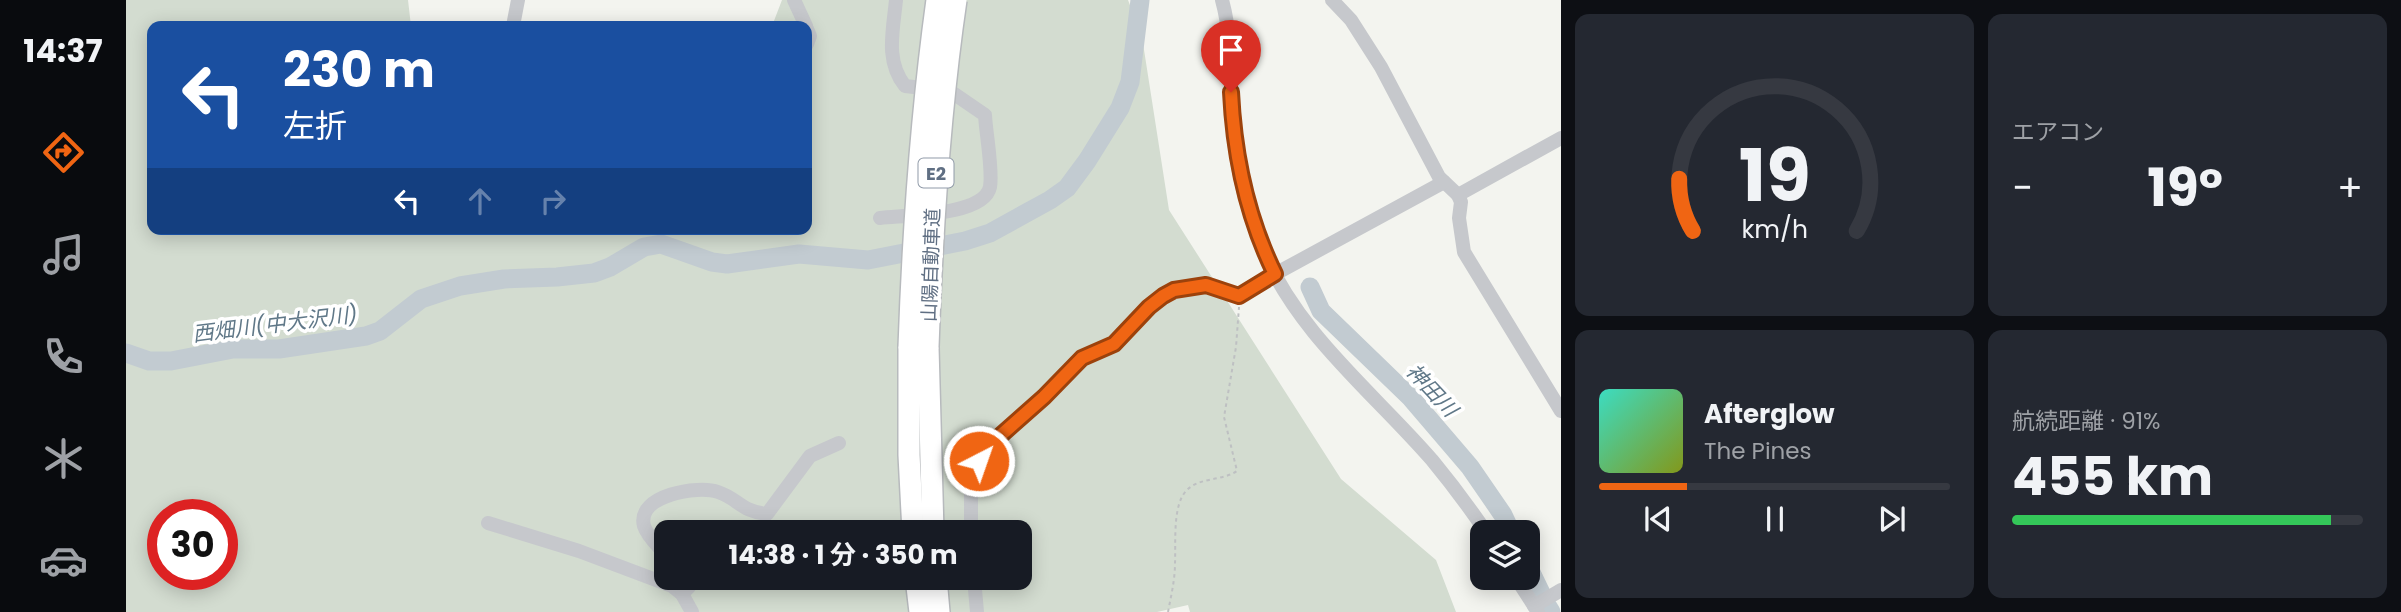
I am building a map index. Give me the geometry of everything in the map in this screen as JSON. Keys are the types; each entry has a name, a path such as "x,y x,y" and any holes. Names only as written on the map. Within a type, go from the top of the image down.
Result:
{"highway":[{"name":"山陽自動車道","path":"932,520 918,347 914,211 926,75 937,0"},
{"name":"山陽自動車道","path":"912,520 909,455 918,347 945,75 956,0"},
{"path":"917,590 920,612"},
{"path":"937,590 939,612"}],"street":[{"path":"514,21 518,0"},
{"path":"794,0 803,21"},
{"path":"880,218 966,208 981,201 990,188 985,116 950,91 905,86 895,74 892,53 896,0"},
{"path":"1222,0 1231,50 1233,134 1241,176 1263,250 1275,274 1313,330 1431,460 1478,520"},
{"path":"1332,0 1351,20 1375,58 1439,177 1458,195 1461,202 1459,218 1464,252 1561,411"},
{"path":"1458,195 1561,138"},
{"path":"971,520 972,487 979,461 991,444 1044,397 1082,358 1114,344 1149,307 1174,290 1206,285 1239,296 1444,182"},
{"path":"654,539 644,526 645,514 670,493 699,489 716,491 749,512 767,514 810,456 839,443"},
{"path":"488,523 579,551 672,586 681,594 692,612"},
{"path":"681,594 686,590"},
{"path":"975,590 977,612"},
{"path":"1524,590 1536,609 1561,590"}],"path":[{"path":"1168,612 1175,564 1176,518 1185,491 1197,482 1229,476 1237,471 1224,417 1236,347 1239,296"}],"shaded area":[{"path":"126,0 408,0 410,21 147,21 147,235 812,235 812,21 774,21 782,0 1128,0 1142,37 1169,210 1341,479 1436,560 1456,612 1190,612 1188,605 1157,612 126,612"}],"waterway":[{"name":"西畑川(中大沢川)","path":"126,353 149,361 171,361 233,349 279,349 366,336 380,331 421,299 460,286 504,279 594,273 644,247 661,244 712,262 727,264 799,254 868,260 965,241 990,233 1067,188 1087,161 1120,108 1130,82 1140,0"},
{"name":"神田川","path":"1310,287 1321,311 1411,398 1470,467 1505,520"},
{"name":"神田川","path":"1548,607 1551,612"}],"route":[{"path":"979,461 991,444 1044,397 1082,358 1090,352 1114,344 1163,296 1174,290 1206,285 1239,296 1275,274 1263,250 1241,176 1233,134 1231,92"}]}
